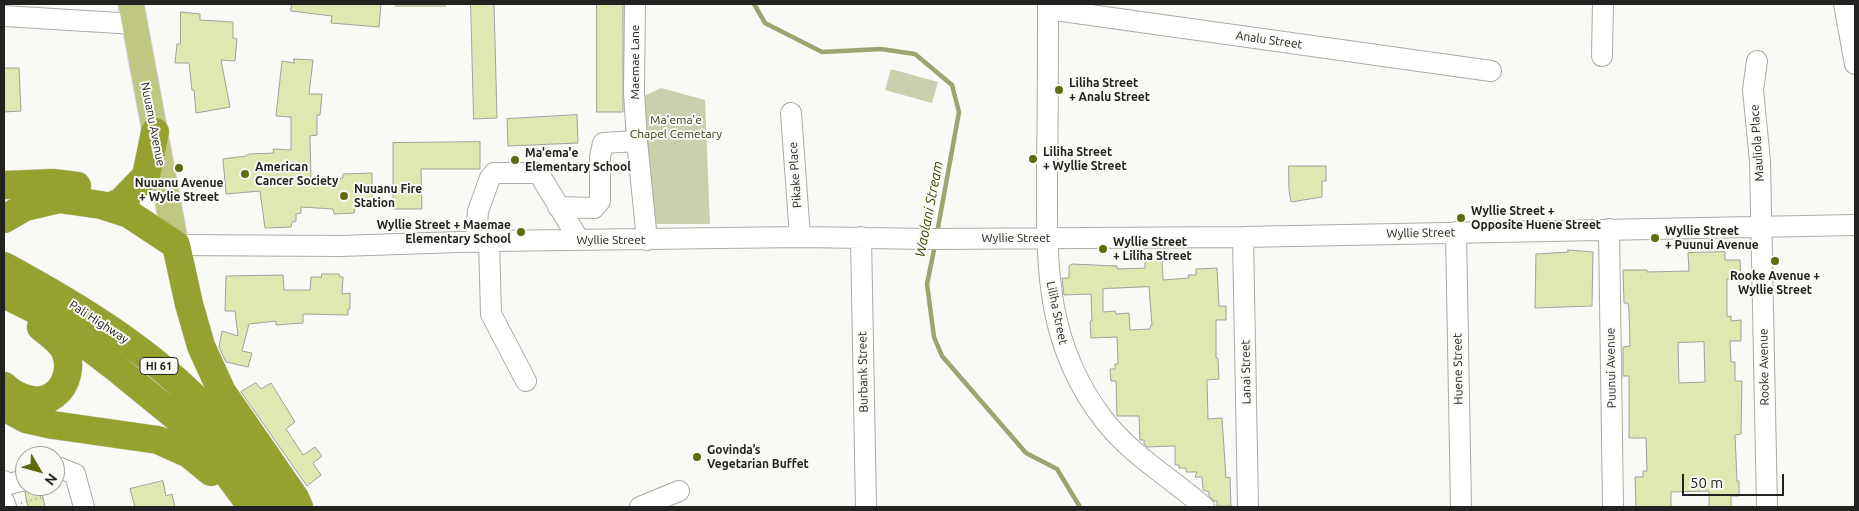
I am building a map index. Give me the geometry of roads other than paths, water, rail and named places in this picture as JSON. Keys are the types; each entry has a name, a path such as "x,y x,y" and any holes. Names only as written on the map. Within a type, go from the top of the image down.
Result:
{"highway":[{"path":"108,207 121,202 146,176 155,132"},
{"path":"4,185 53,183 77,186 97,196 108,207"},
{"path":"4,220 25,207 59,199 108,207 129,214 176,245 189,304 201,346 222,392 294,505"},
{"path":"4,238 12,231 30,222 61,213 100,218 141,235 176,245"},
{"name":"Pali Highway","path":"4,266 55,294 136,346 188,392 244,454 294,505"},
{"name":"Pali Highway","path":"4,294 48,316 176,417 218,461 250,507"},
{"path":"4,304 40,326 57,340 64,349 68,361 68,374 54,396 41,400 19,397 4,403"},
{"path":"4,403 26,419 54,425 158,440 189,454 250,507"}],"main road":[{"name":"Nuuanu Avenue","path":"133,14 176,245"}],"street":[{"name":"Maemae Lane","path":"635,4 634,92 647,240"},
{"path":"1602,4 1602,56"},
{"path":"1844,4 1855,64"},
{"name":"Analu Street","path":"1048,6 1491,71"},
{"name":"Liliha Street","path":"1048,6 1047,238 1050,287 1060,337 1070,363 1087,395 1104,420 1132,450 1204,507"},
{"path":"4,16 133,14"},
{"name":"Mauliola Place","path":"1757,61 1753,90 1760,161 1761,226"},
{"name":"Pikake Place","path":"791,112 800,237"},
{"path":"558,207 594,208 600,201 600,157 603,142 637,141"},
{"path":"526,381 491,314 478,211 490,178 494,174 536,173 541,177 579,240"},
{"name":"Wyllie Street","path":"176,245 340,246 482,241 800,237 1243,237 1855,225"},
{"name":"Rooke Avenue","path":"1761,226 1767,507"},
{"name":"Puunui Avenue","path":"1609,230 1613,507"},
{"name":"Huene Street","path":"1456,232 1461,507"},
{"name":"Burbank Street","path":"861,237 866,507"},
{"name":"Lanai Street","path":"1243,237 1248,507"},
{"path":"65,470 76,474 84,507"},
{"path":"640,507 679,491"}],"waterway":[{"name":"Waolani Stream","path":"754,4 765,23 822,52 881,49 915,54 952,85 959,112 937,233"},
{"name":"Waolani Stream","path":"935,245 927,284 934,337 942,356 1026,453 1057,469 1080,507"}],"place":[{"name":"Liliha Street + Analu Street","path":"1059,90"},
{"name":"Liliha Street + Wyllie Street","path":"1033,159"},
{"name":"Ma'ema'e Elementary School","path":"515,160"},
{"name":"Nuuanu Avenue + Wylie Street","path":"179,168"},
{"name":"American Cancer Society","path":"245,174"},
{"name":"Nuuanu Fire Station","path":"344,196"},
{"name":"Wyllie Street + Opposite Huene Street","path":"1461,218"},
{"name":"Wyllie Street + Maemae Elementary School","path":"521,232"},
{"name":"Wyllie Street + Puunui Avenue","path":"1655,238"},
{"name":"Wyllie Street + Liliha Street","path":"1103,249"},
{"name":"Rooke Avenue + Wyllie Street","path":"1775,261"},
{"name":"Govinda’s Vegetarian Buffet","path":"697,457"}],"park label":[{"name":"Ma'ema'e Chapel Cemetary","path":"676,127"}]}
